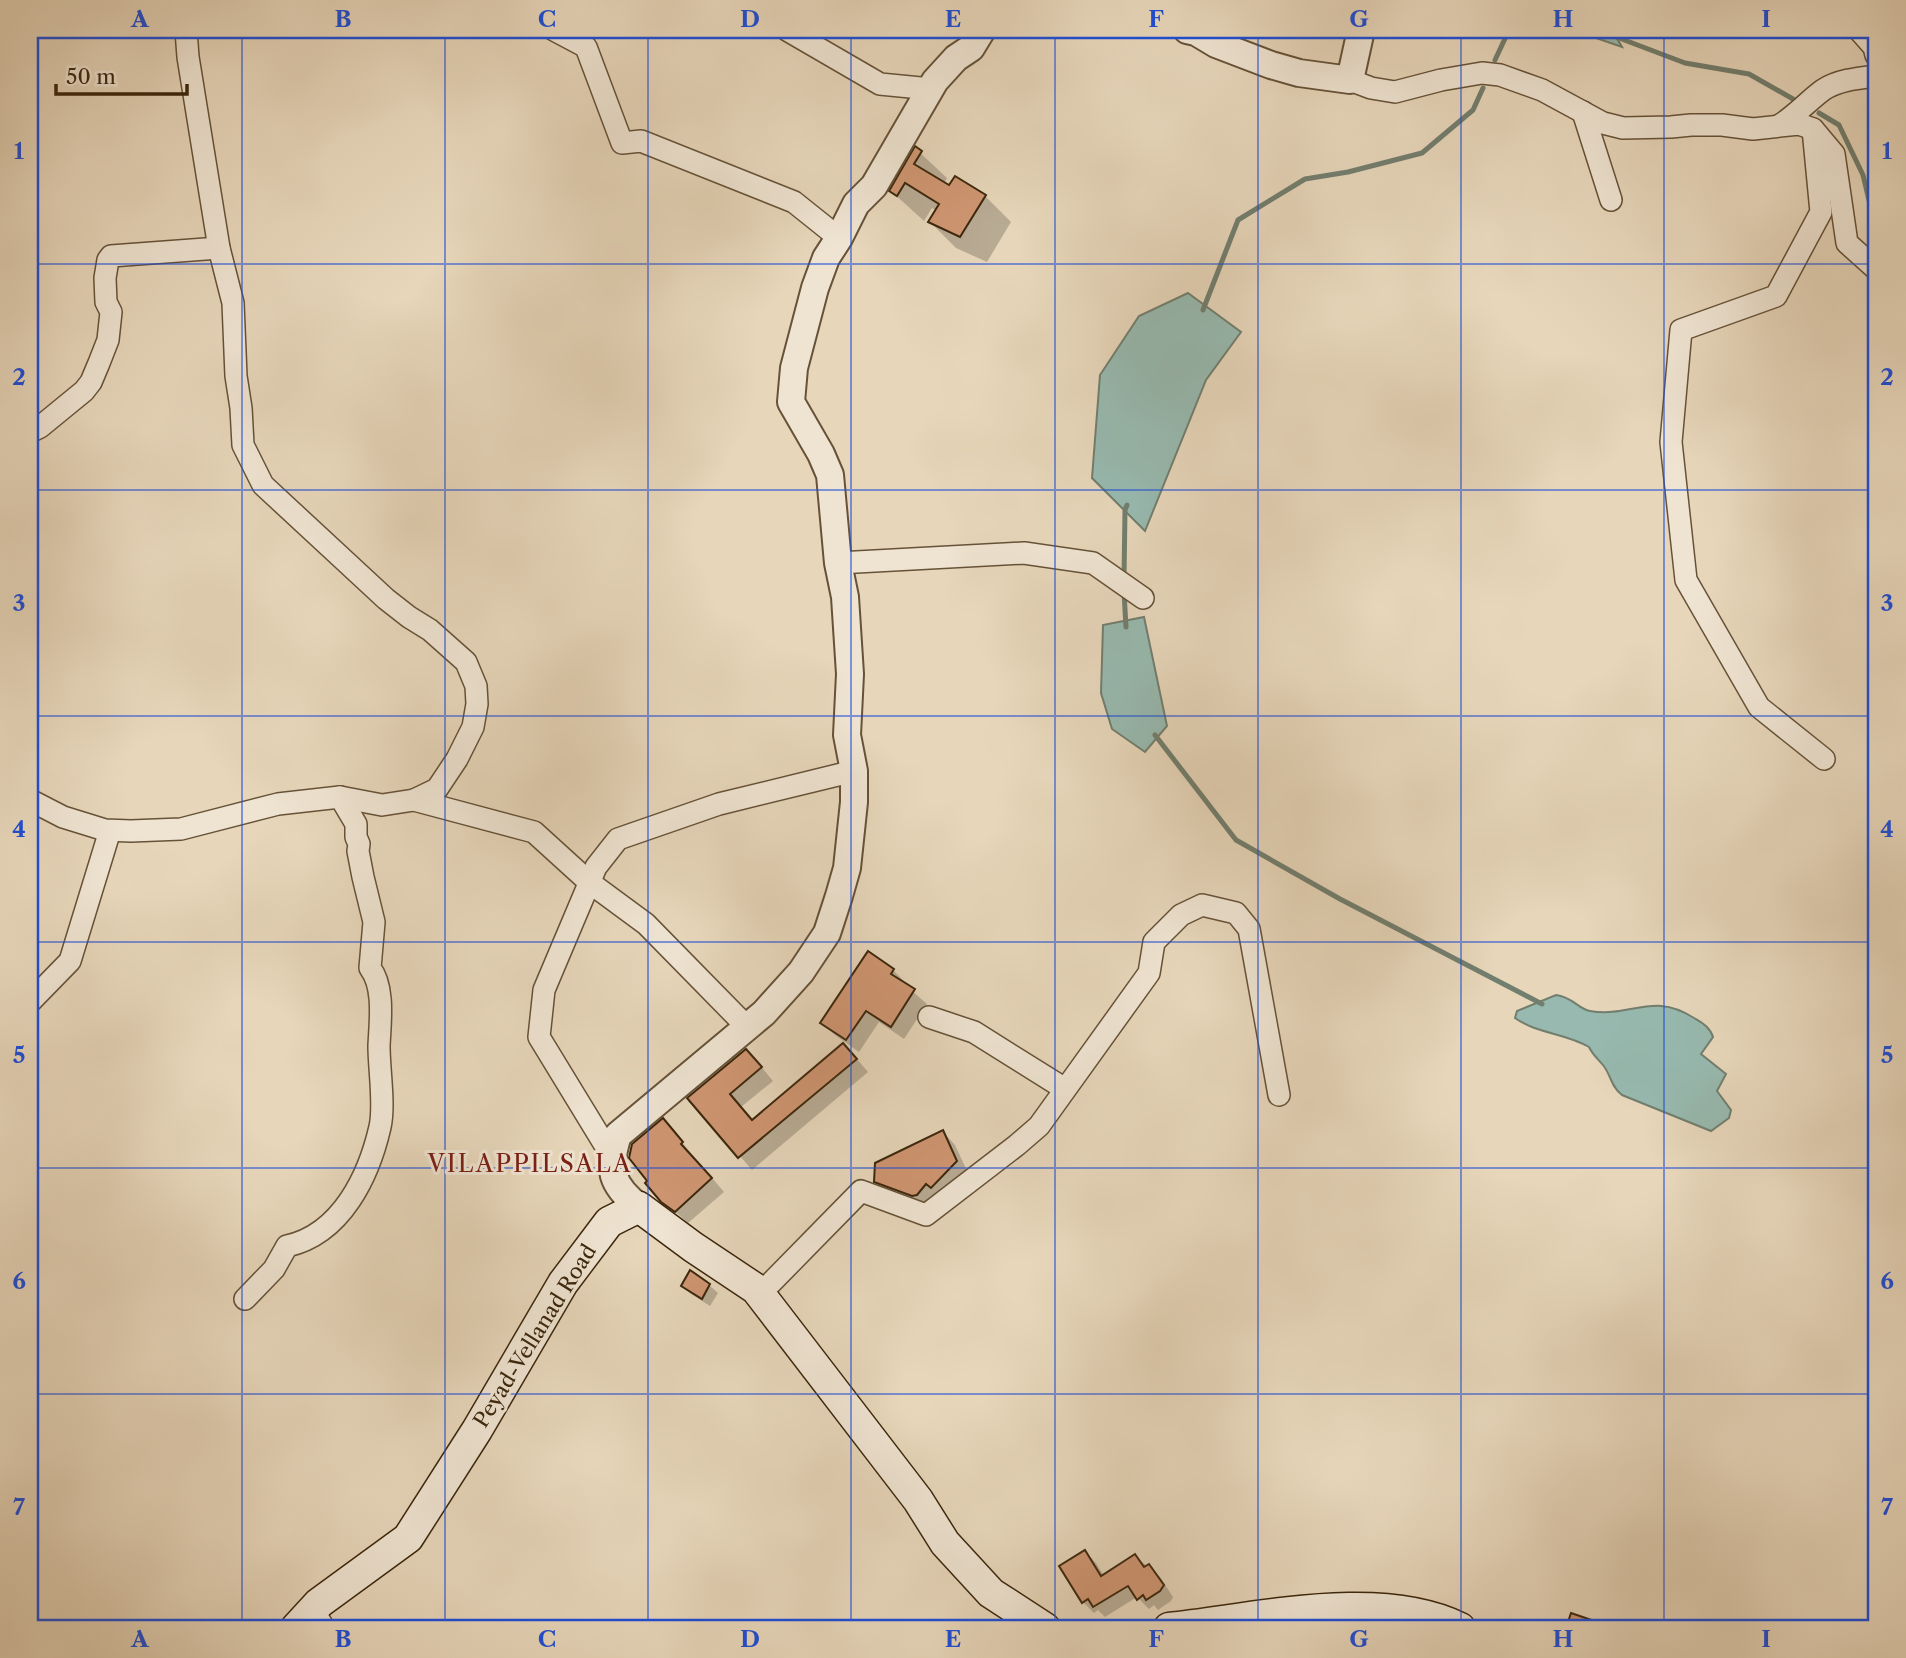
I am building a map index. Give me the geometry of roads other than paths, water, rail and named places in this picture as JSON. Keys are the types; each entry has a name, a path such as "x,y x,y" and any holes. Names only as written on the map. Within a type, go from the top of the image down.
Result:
{"main road":[{"path":"639,1208 756,1289 918,1500 945,1543 991,1593 1045,1628"},
{"name":"Peyad-Vellanad Road","path":"311,1622 408,1538 477,1430 564,1283 610,1222 639,1208"},
{"path":"1169,1628 1337,1609 1408,1611 1460,1628"}],"street":[{"path":"30,800 63,817 105,830 131,831 181,829 278,804 340,797 382,805 414,800 437,789 457,759 472,727 477,704 476,686 466,662 430,630 386,599 263,485 243,445 236,376 233,303 219,248 186,30"},
{"path":"554,30 586,47 622,143 641,141 794,202 839,238"},
{"path":"787,30 880,84 931,89"},
{"path":"611,1155 618,1135 748,1028 801,972 827,933 847,868 854,771 847,735 850,674 845,597 838,563 830,475 791,402 794,368 815,288 826,258 856,204 874,186 931,89 956,58 971,48 982,30"},
{"path":"1187,30 1271,65 1299,73 1350,80 1371,88 1395,92 1441,80 1482,74 1500,75 1542,90 1603,123 1623,128 1723,125 1753,129 1799,124 1813,129 1834,154 1847,243 1876,269"},
{"path":"1350,80 1361,30"},
{"path":"1859,30 1874,47 1876,55"},
{"path":"1780,125 1796,115 1825,89 1854,79 1876,76"},
{"path":"1583,112 1611,200"},
{"path":"1813,129 1821,212 1776,296 1681,330 1671,442 1686,580 1759,707 1824,759"},
{"path":"30,432 40,427 91,382 108,340 111,312 106,302 105,278 107,260 111,256 219,248"},
{"path":"838,563 1024,553 1093,563 1143,598"},
{"path":"639,1208 622,1194 614,1178 611,1155 539,1037 544,989 596,867 618,839 719,804 854,771"},
{"path":"245,1299 274,1269 287,1246 299,1244 322,1231 349,1203 377,1146 382,1093 379,1069 379,996 370,968 374,922 358,851 356,824 340,797"},
{"path":"414,800 534,832 589,882 646,924 748,1028"},
{"path":"30,1002 69,961 108,837"},
{"path":"760,1294 861,1191 926,1214 1039,1126 1149,973 1154,942 1181,915 1202,905 1236,913 1249,929 1279,1096"},
{"path":"929,1017 974,1032 1065,1089"}],"water":[{"path":"1598,30 1612,30 1622,47 1593,37"},
{"path":"1188,293 1241,332 1206,380 1145,531 1092,478 1100,375 1139,316"},
{"path":"1144,617 1167,726 1145,752 1112,729 1101,693 1103,625"},
{"path":"1556,995 1590,1011 1666,1006 1703,1024 1713,1037 1701,1054 1726,1074 1717,1091 1731,1110 1729,1118 1711,1131 1622,1095 1589,1047 1515,1018 1517,1011"}],"waterway":[{"path":"1495,60 1509,30"},
{"path":"1598,30 1685,63 1749,74 1793,99"},
{"path":"1203,310 1238,220 1305,179 1348,172 1422,153 1473,110 1483,88"},
{"path":"1819,113 1839,125 1863,175 1876,230"},
{"path":"1124,578 1127,505"},
{"path":"1124,592 1126,627"},
{"path":"1155,735 1236,840 1340,899 1542,1004"}],"district":[{"name":"VILAPPILSALA","path":"530,1164"}]}
